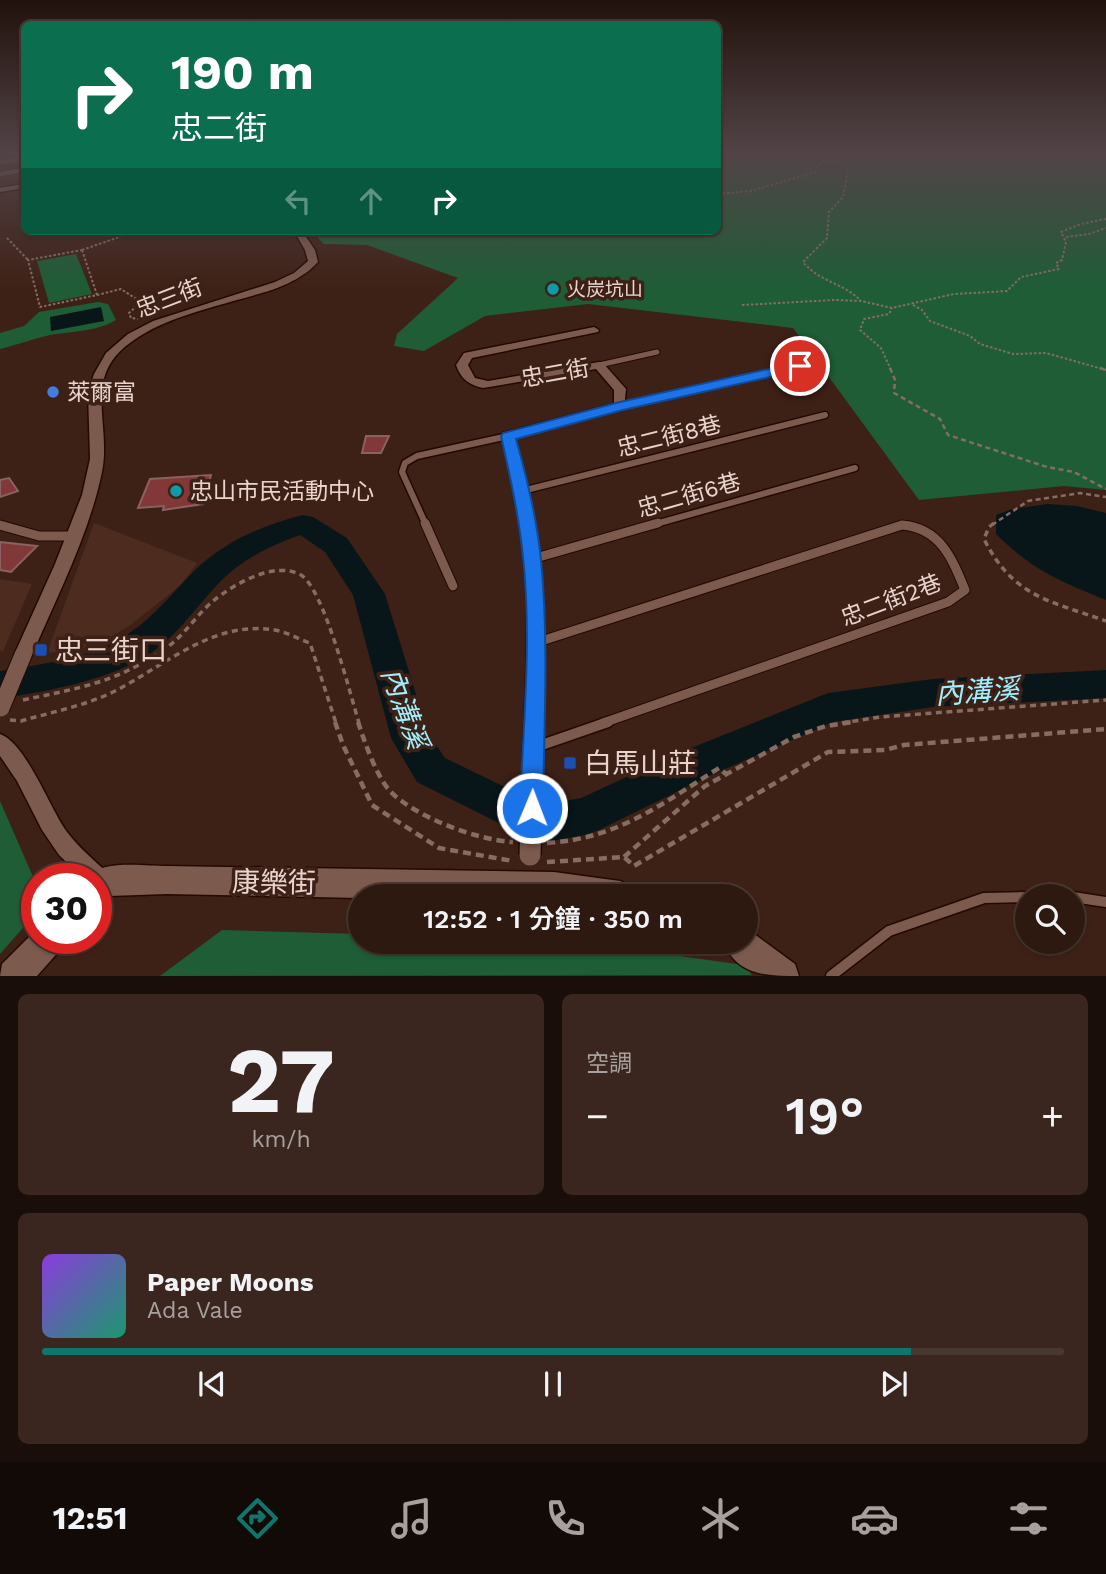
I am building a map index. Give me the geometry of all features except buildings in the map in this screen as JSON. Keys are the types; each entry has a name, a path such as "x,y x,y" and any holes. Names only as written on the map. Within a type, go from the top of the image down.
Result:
{"street":[{"name":"忠三街","path":"6,707 23,654 73,536 95,469 97,446 91,405 106,359 146,329 283,283 305,271 313,262 310,250 301,235"},
{"name":"忠二街","path":"508,436 620,406 620,389 599,365 488,385 472,380 464,374 462,365 468,355 594,330"},
{"path":"508,436 522,491 532,559 535,643 530,884"},
{"name":"康樂街","path":"0,743 17,760 58,836 80,863"},
{"name":"康樂街","path":"112,884 167,880 374,884"},
{"path":"14,975 34,954"},
{"path":"756,954 783,975"}],"lane":[{"path":"599,365 657,352"},
{"path":"620,406 800,366"},
{"name":"忠二街8巷","path":"522,491 825,415"},
{"path":"453,586 402,472 405,463 416,457 508,436"},
{"name":"忠二街6巷","path":"532,559 855,468"},
{"path":"0,525 39,536 73,536"},
{"name":"忠二街2巷","path":"533,749 948,602 965,590 957,569 933,536 922,527 902,525 535,643"},
{"path":"831,975 889,931 984,898 1015,897"},
{"path":"1085,899 1106,902"}],"path":[{"path":"844,198 829,212 827,238 803,262 809,272 852,289 861,301"},
{"path":"742,305 861,301 891,308 954,294 1007,291 1021,277 1059,269 1056,263 1062,260 1067,245 1066,237 1061,232 1106,219"},
{"path":"1066,237 1089,234 1106,228"},
{"path":"28,261 82,250 125,235"},
{"path":"7,238 28,261 40,307 121,289 141,302 129,313 131,318 139,319 133,325 146,329"},
{"path":"82,250 97,295"},
{"path":"913,305 922,310 930,321 970,336 980,344 1013,354 1046,353 1106,370"},
{"path":"891,308 889,314 864,319 860,330 881,348 895,380 894,393 903,402 931,411 946,426 948,435 1047,467 1074,472 1106,489"},
{"path":"1097,494 1106,489"},
{"path":"1106,497 1080,493 1028,501 989,527 984,540 1004,571 1027,592 1051,604 1106,621"},
{"path":"6,707 89,686 131,670 175,640 212,602 235,586 268,572 289,571 303,576 320,600 366,743 389,790 432,820 497,841 531,846 586,841 617,831 719,768 726,774"},
{"path":"624,857 705,786 794,737 826,726 880,717 1106,700"}],"shaded area":[{"path":"101,307 104,321 51,331 50,317"},
{"path":"1048,504 1077,506 1106,513 1106,600 1034,566 996,534 996,515 1012,509"},
{"path":"94,523 197,563 181,585 129,626 92,648 47,653"},
{"path":"0,579 32,584 3,651 0,650"}],"green space":[{"path":"721,198 1106,198 1106,490 1064,486 919,500 793,328 588,304 485,316 424,351 394,346 397,334 458,278 367,245 324,244 315,235 721,235"},
{"path":"76,254 92,294 49,303 37,261"},
{"path":"98,302 108,304 116,320 92,329 50,335 0,349 0,333 24,326 39,312"},
{"path":"0,801 27,863 21,863 21,930 0,954"},
{"path":"222,930 348,934 348,954 665,954 744,965 752,975 160,976"}],"waterway":[{"name":"內溝溪","path":"0,685 82,668 128,650 152,634 214,570 235,554 267,537 303,524 336,545 369,594 410,738 431,770 539,824 586,816 695,764 828,708 933,693 1106,684"}],"place":[{"name":"火炭坑山","path":"553,289"},
{"name":"萊爾富","path":"53,392"},
{"name":"忠山市民活動中心","path":"176,491"},
{"name":"忠三街口","path":"41,650"},
{"name":"白馬山莊","path":"570,763"}],"route":[{"path":"532,808 535,643 532,559 522,491 508,436 620,406 800,366"}]}
